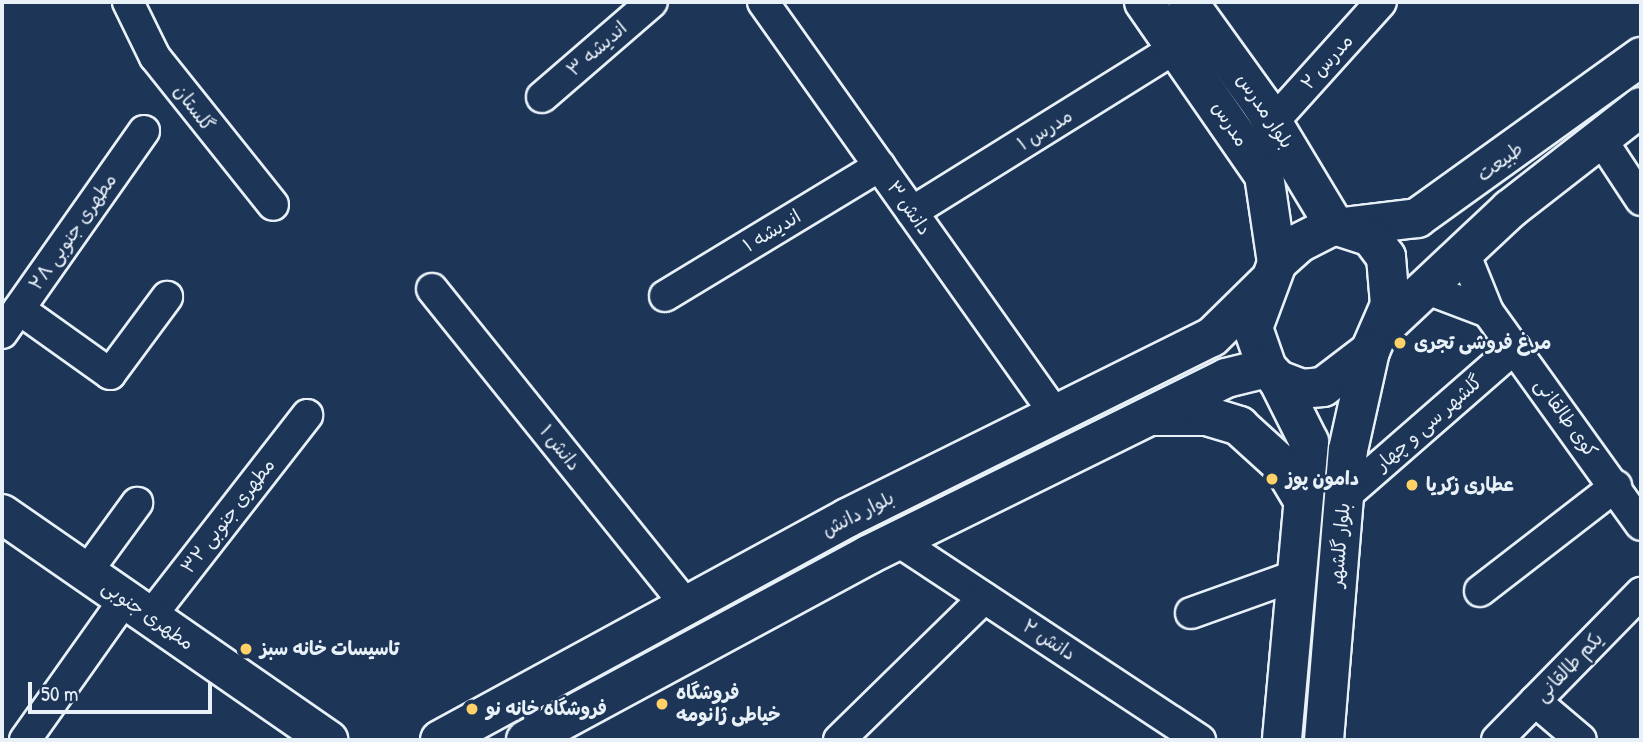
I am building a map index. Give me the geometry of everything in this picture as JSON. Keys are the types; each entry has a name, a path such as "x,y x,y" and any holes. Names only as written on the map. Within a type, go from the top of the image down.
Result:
{"main road":[{"name":"مدرس","path":"1144,2 1264,176 1273,272"},
{"name":"بلوار مدرس","path":"1188,2 1273,121 1338,226"},
{"name":"طبیعت","path":"1338,226 1417,218 1641,57"},
{"path":"526,740 898,541 1226,378 1272,374 1303,389 1322,387 1375,342 1463,250 1641,107"},
{"path":"1283,740 1309,442 1272,374 1253,328 1273,272 1299,243 1338,226 1371,237 1386,257 1390,305 1375,342"},
{"name":"بلوار دانش","path":"440,740 687,606 1212,337 1273,272"},
{"name":"بلوار گلشهر","path":"1324,740 1348,450 1375,342"},
{"path":"1149,416 1207,416 1239,426 1282,465 1303,500"},
{"name":"مطهری جنوبی","path":"2,514 328,740"}],"street":[{"name":"گلستان","path":"128,2 155,57 273,205"},
{"name":"اندیشه ۳","path":"542,97 652,2"},
{"name":"دانش ۳","path":"763,2 1056,415"},
{"name":"مدرس ۲","path":"1273,121 1381,2"},
{"name":"مدرس ۱","path":"912,212 1177,47"},
{"name":"۲۸ مطهری جنوبی","path":"2,333 144,131"},
{"path":"1601,139 1641,200"},
{"name":"اندیشه ۱","path":"665,296 880,166"},
{"name":"کوی طالقانی","path":"1463,250 1488,312 1616,486 1641,525"},
{"name":"دانش ۱","path":"432,289 687,606"},
{"path":"1427,289 1488,312"},
{"path":"19,309 110,374 167,296"},
{"name":"گلشهر سی و چهار","path":"1344,498 1515,348"},
{"name":"مطهری جنوبی ۳۲","path":"24,740 307,415"},
{"path":"1480,591 1616,486"},
{"path":"86,573 137,503"},
{"name":"۲ دانش","path":"898,541 1200,740"},
{"path":"1191,613 1297,575"},
{"path":"839,740 984,598"},
{"name":"یکم طالقانی","path":"1497,740 1535,701 1635,612"},
{"path":"1535,701 1581,740"}],"place":[{"name":"مرغ فروشی تجری","path":"1400,343"},
{"name":"دامون پوز","path":"1272,479"},
{"name":"عطاری زکریا","path":"1412,485"},
{"name":"تاسیسات خانه سبز","path":"246,649"},
{"name":"فروشگاه خیاطی ژانومه","path":"662,704"},
{"name":"فروشگاه خانه نو","path":"472,709"}]}
